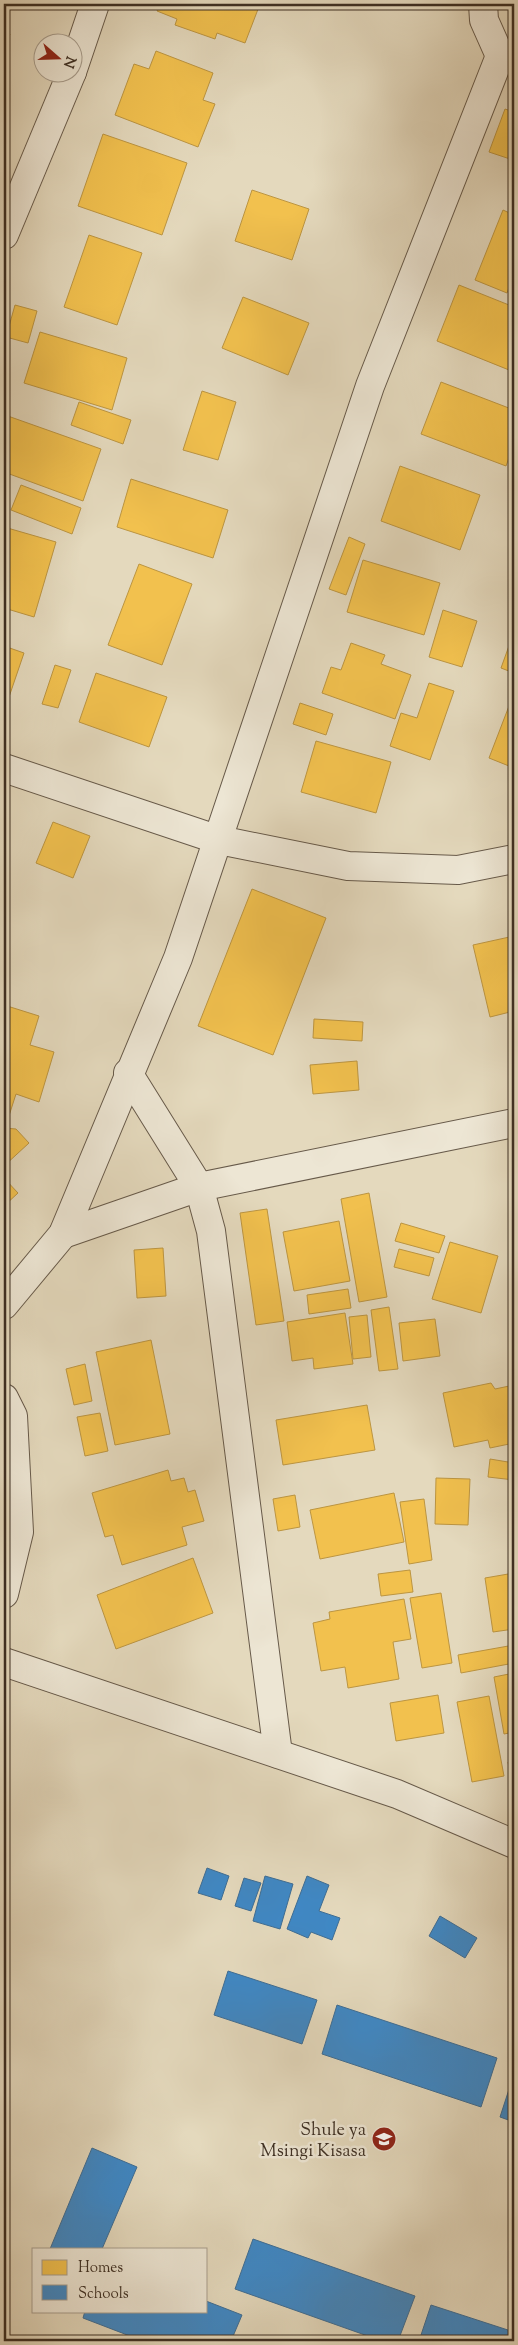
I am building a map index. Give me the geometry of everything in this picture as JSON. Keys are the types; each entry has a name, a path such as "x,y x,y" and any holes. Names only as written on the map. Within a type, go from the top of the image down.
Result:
{"street":[{"path":"82,42 95,4"},
{"path":"4,1305 62,1234 128,1073 178,958 370,386 507,58 484,20 483,4"},
{"path":"4,235 68,82"},
{"path":"4,768 219,840 348,866 458,870 514,859"},
{"path":"128,1073 200,1187 211,1231 278,1754"},
{"path":"62,1234 200,1187 514,1123"},
{"path":"4,1398 13,1416 20,1532 4,1594"},
{"path":"4,1662 397,1794 514,1844"}],"building: Homes":[{"path":"160,4 260,4 245,43 217,33 215,39 175,25 177,19 157,11"},
{"path":"4,31 10,34 5,47 4,47"},
{"path":"156,51 213,73 203,100 215,104 198,147 115,115 134,64 149,69"},
{"path":"505,109 514,112 513,160 489,152"},
{"path":"103,134 187,163 162,235 78,206"},
{"path":"252,190 309,209 292,260 235,241"},
{"path":"503,210 514,215 514,274 507,293 475,280"},
{"path":"89,235 142,253 117,325 64,307"},
{"path":"459,285 514,307 514,372 437,341"},
{"path":"243,297 309,323 288,375 222,348"},
{"path":"15,305 37,311 28,343 6,337"},
{"path":"40,332 127,358 112,410 24,383"},
{"path":"441,382 514,410 514,444 506,466 421,434"},
{"path":"202,391 236,402 218,460 183,450"},
{"path":"79,402 131,420 123,444 71,425"},
{"path":"5,415 101,449 83,501 4,472"},
{"path":"400,466 480,495 460,550 381,521"},
{"path":"131,479 228,510 213,558 117,527"},
{"path":"21,485 81,508 72,534 11,510"},
{"path":"4,527 56,542 34,617 4,608"},
{"path":"349,537 365,544 346,595 329,589"},
{"path":"363,560 440,583 424,635 347,612"},
{"path":"139,564 192,584 162,665 108,645"},
{"path":"443,610 477,621 462,667 429,657"},
{"path":"514,632 514,673 501,668"},
{"path":"351,643 385,655 381,664 411,675 395,719 322,693 331,667 341,670"},
{"path":"4,646 24,653 9,697 4,696"},
{"path":"55,665 71,670 58,708 42,704"},
{"path":"96,673 167,697 149,747 79,722"},
{"path":"429,683 454,691 430,760 390,746 401,713 417,718"},
{"path":"514,693 514,768 489,758"},
{"path":"300,703 333,714 326,735 293,724"},
{"path":"316,741 391,762 376,813 301,792"},
{"path":"53,822 90,836 73,878 36,863"},
{"path":"252,889 326,918 273,1055 198,1026"},
{"path":"514,936 514,1011 490,1017 473,945"},
{"path":"4,1005 39,1016 30,1045 54,1052 39,1102 16,1094 6,1125 4,1124"},
{"path":"314,1019 363,1022 362,1041 313,1038"},
{"path":"357,1061 359,1090 313,1094 310,1065"},
{"path":"4,1128 16,1129 29,1143 4,1166"},
{"path":"4,1178 18,1193 4,1206"},
{"path":"369,1193 387,1297 359,1302 341,1199"},
{"path":"267,1209 284,1321 256,1325 240,1213"},
{"path":"339,1221 350,1281 294,1291 283,1232"},
{"path":"401,1223 445,1236 439,1253 395,1241"},
{"path":"450,1242 498,1256 481,1313 432,1299"},
{"path":"163,1248 166,1296 137,1298 134,1250"},
{"path":"399,1249 434,1258 429,1276 394,1267"},
{"path":"348,1289 351,1308 309,1314 307,1295"},
{"path":"389,1307 398,1369 379,1371 371,1310"},
{"path":"345,1313 353,1364 314,1369 313,1358 292,1361 287,1322"},
{"path":"367,1315 371,1357 353,1359 349,1317"},
{"path":"435,1319 440,1356 403,1361 399,1323"},
{"path":"151,1340 170,1434 115,1445 96,1352"},
{"path":"85,1364 92,1401 74,1405 66,1369"},
{"path":"491,1383 495,1389 514,1385 514,1443 490,1448 488,1440 454,1447 443,1393"},
{"path":"367,1405 375,1450 283,1465 276,1420"},
{"path":"100,1413 108,1451 85,1456 77,1417"},
{"path":"490,1459 514,1463 514,1480 488,1477"},
{"path":"168,1470 171,1481 184,1478 188,1492 195,1490 204,1521 182,1527 187,1545 122,1565 113,1535 105,1537 92,1493"},
{"path":"436,1478 470,1479 468,1525 435,1524"},
{"path":"394,1493 404,1542 320,1559 310,1510"},
{"path":"295,1495 300,1527 278,1531 273,1499"},
{"path":"424,1499 432,1560 409,1564 400,1502"},
{"path":"193,1558 213,1613 116,1649 97,1595"},
{"path":"410,1570 413,1592 381,1596 378,1574"},
{"path":"514,1573 514,1629 493,1632 485,1578"},
{"path":"441,1593 452,1663 422,1668 410,1598"},
{"path":"404,1599 411,1639 393,1642 399,1679 348,1688 345,1667 321,1671 313,1623 330,1619 329,1612"},
{"path":"514,1645 514,1663 461,1673 458,1655"},
{"path":"514,1673 514,1732 504,1734 494,1677"},
{"path":"438,1695 444,1733 396,1741 390,1703"},
{"path":"489,1696 504,1776 472,1782 457,1702"},
{"path":"514,1760 514,1795 508,1762"}],"building: Schools":[{"path":"207,1868 229,1876 221,1900 198,1893"},
{"path":"265,1876 293,1884 280,1929 253,1921"},
{"path":"307,1876 329,1885 319,1911 340,1918 332,1940 311,1932 308,1938 287,1929"},
{"path":"244,1878 261,1883 251,1911 235,1906"},
{"path":"440,1916 477,1938 465,1958 429,1936"},
{"path":"228,1971 317,2000 302,2044 214,2015"},
{"path":"337,2005 497,2058 481,2107 322,2054"},
{"path":"514,2074 514,2122 500,2117"},
{"path":"92,2148 137,2167 102,2248 50,2248"},
{"path":"253,2239 415,2296 398,2341 382,2341 235,2289"},
{"path":"208,2302 242,2315 231,2341 143,2341 83,2318 85,2312 208,2312"},
{"path":"431,2305 514,2332 514,2341 419,2341"}],"place":[{"name":"Shule ya Msingi Kisasa","path":"384,2139"}]}
